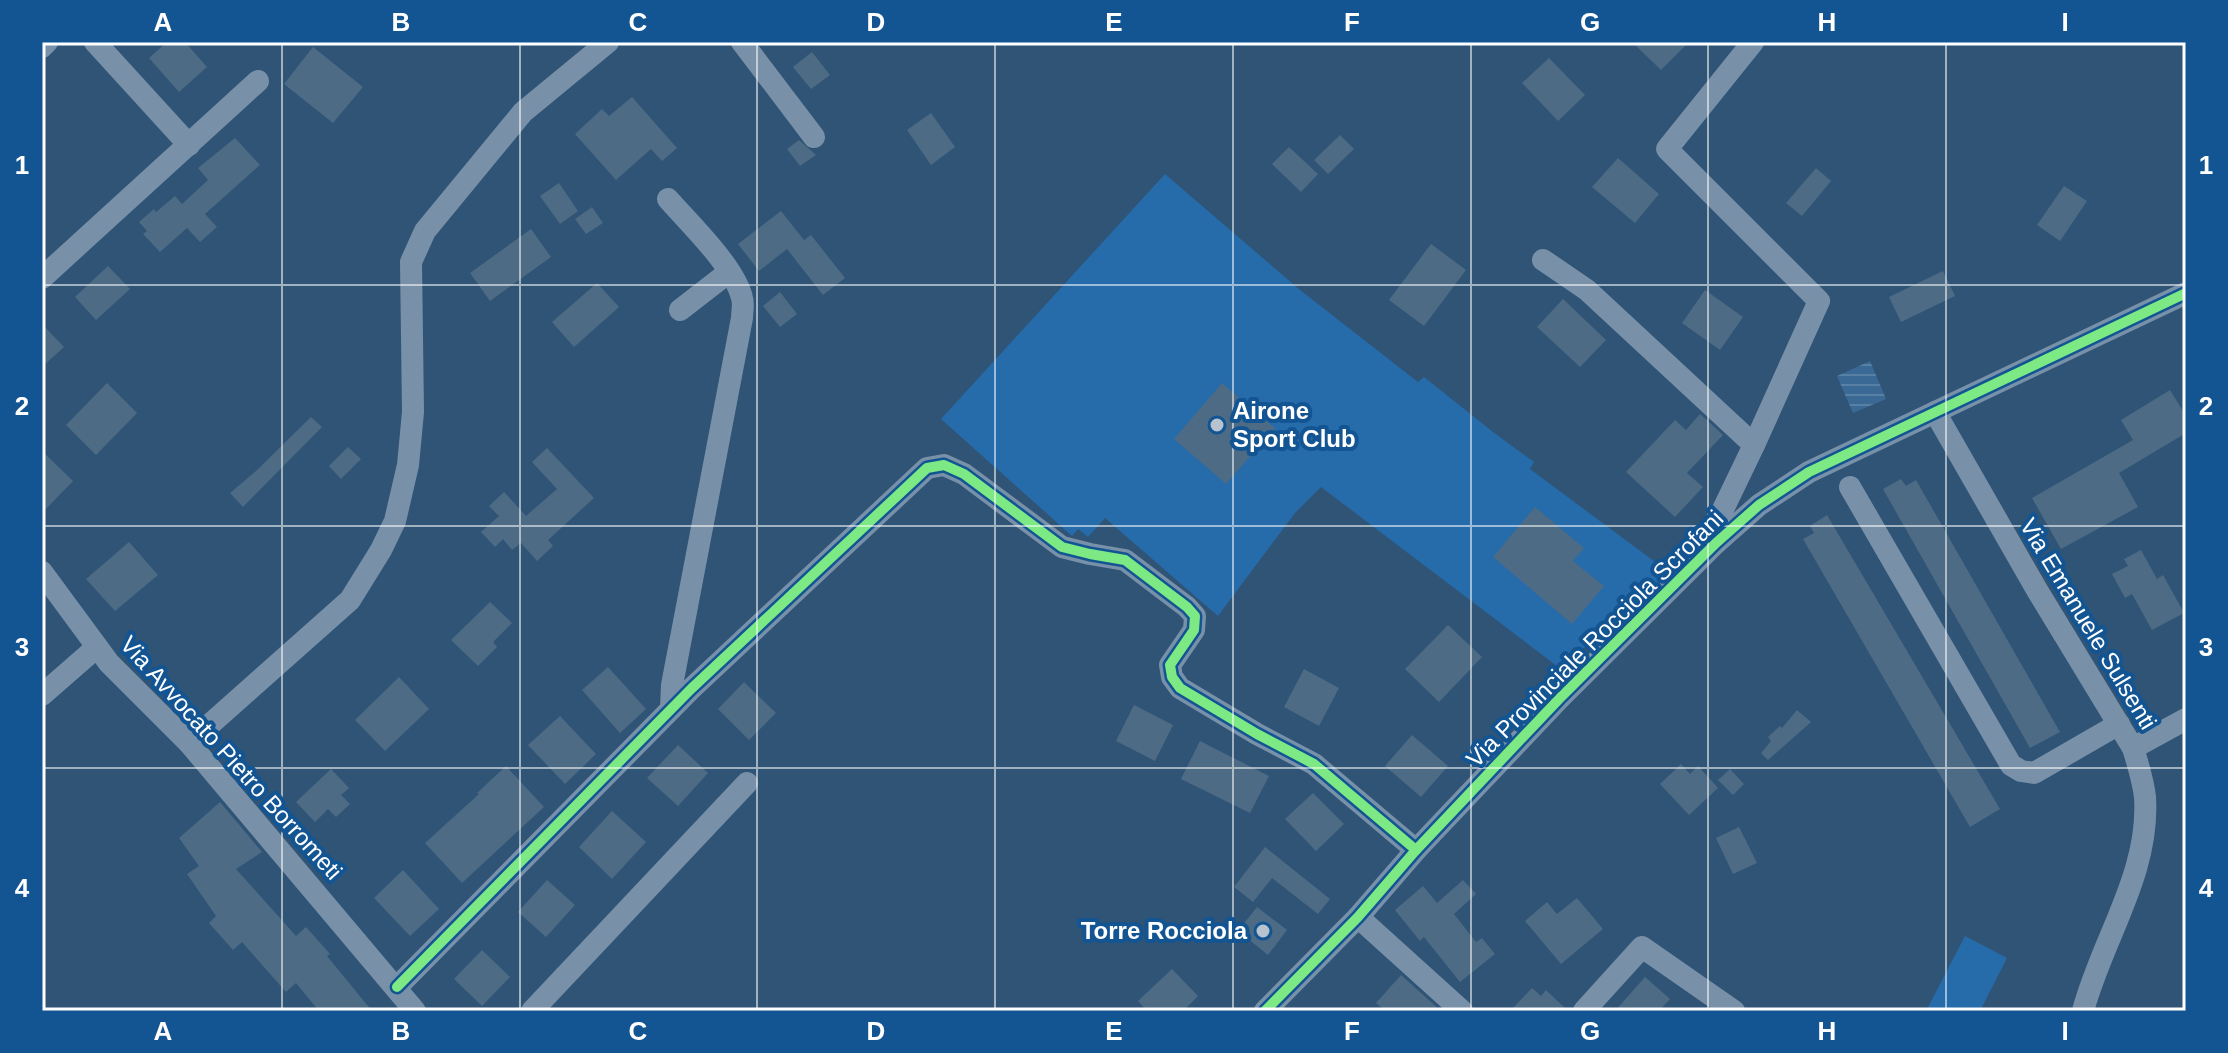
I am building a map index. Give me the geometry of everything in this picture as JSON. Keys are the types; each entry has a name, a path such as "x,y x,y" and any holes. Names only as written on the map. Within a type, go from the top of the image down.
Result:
{"street":[{"path":"42,47 47,42"},
{"path":"95,42 189,145"},
{"path":"189,743 350,600 381,550 395,521 408,465 413,412 411,262 425,231 523,112 608,42"},
{"path":"742,42 814,137"},
{"path":"1716,543 1716,524 1819,301 1667,149 1753,42"},
{"path":"42,278 258,81"},
{"path":"668,199 718,256 742,299 742,318 672,685 671,709"},
{"path":"1543,260 1587,290 1754,445"},
{"path":"680,310 729,272"},
{"name":"Via Provinciale Rocciola Scrofani","path":"1265,1011 1358,917 1416,850 1559,699 1716,543 1759,505 1809,472 2186,293"},
{"name":"Via Emanuele Sulsenti","path":"1935,412 2037,590 2133,748 2144,794 2144,835 2137,868 2083,1011"},
{"path":"397,987 671,709 927,468 944,465 964,474 1062,547 1125,560 1187,607 1195,616 1194,630 1170,665 1172,677 1180,688 1314,764 1416,850"},
{"path":"1850,487 2011,765 2034,773 2119,724"},
{"name":"Via Avvocato Pietro Borrometi","path":"42,572 109,663 189,743 415,1011"},
{"path":"42,695 97,647"},
{"path":"2133,748 2186,719"},
{"path":"532,1011 747,783"},
{"path":"1358,917 1462,1011"},
{"path":"1584,1011 1642,947 1734,1011"}],"shaded area":[{"name":"Airone Sport Club","path":"1165,174 1300,290 1418,382 1424,377 1534,462 1530,469 1674,576 1598,649 1586,646 1576,657 1576,669 1570,676 1321,487 1295,513 1218,616 1105,518 1088,537 1078,529 1072,536 941,419"},
{"path":"1870,361 1886,399 1853,413 1837,376"},
{"path":"1965,936 2007,958 1980,1011 1926,1011"}],"building":[{"path":"167,42 185,42 207,67 179,92 149,58"},
{"path":"1632,42 1689,42 1661,70"},
{"path":"313,47 363,87 333,123 284,84"},
{"path":"812,52 830,75 811,89 793,67"},
{"path":"1549,58 1585,95 1558,121 1522,83"},
{"path":"632,97 677,148 662,161 651,149 616,180 575,134 602,109 609,116"},
{"path":"931,113 955,147 931,165 907,130"},
{"path":"1340,135 1354,149 1328,174 1314,160"},
{"path":"235,138 260,165 205,214 217,227 200,242 187,228 160,252 143,234 147,231 139,222 175,196 182,204 208,180 198,168"},
{"path":"799,140 816,155 800,166 787,149"},
{"path":"1289,147 1318,174 1301,192 1272,164"},
{"path":"1618,158 1659,194 1635,223 1592,187"},
{"path":"1816,168 1831,181 1802,216 1786,203"},
{"path":"559,183 578,211 560,224 540,196"},
{"path":"2064,186 2087,201 2060,241 2037,225"},
{"path":"592,207 603,223 586,234 575,219"},
{"path":"781,211 804,240 811,235 845,278 823,295 787,249 759,271 738,244"},
{"path":"531,229 551,257 490,301 470,273"},
{"path":"1431,244 1466,270 1424,326 1389,300"},
{"path":"108,266 130,289 96,320 75,297"},
{"path":"1943,271 1955,296 1901,322 1889,297"},
{"path":"597,283 619,307 574,347 552,322"},
{"path":"1705,290 1743,317 1720,350 1682,323"},
{"path":"780,292 797,314 780,327 763,306"},
{"path":"1563,299 1606,340 1580,367 1537,327"},
{"path":"42,324 64,347 42,367"},
{"path":"107,383 137,413 96,455 66,425"},
{"path":"1222,383 1275,428 1226,484 1174,439"},
{"path":"2170,390 2186,416 2186,433 2119,473 2138,507 2061,549 2032,498 2133,440 2121,420"},
{"path":"1700,414 1723,435 1687,473 1703,487 1675,517 1626,472 1675,420 1686,430"},
{"path":"311,417 322,427 243,507 230,493"},
{"path":"348,447 361,459 341,479 329,466"},
{"path":"547,448 594,498 548,540 553,546 537,561 521,543 512,550 503,539 495,547 481,532 499,516 489,506 504,492 526,516 557,489 532,462"},
{"path":"42,451 73,481 42,513"},
{"path":"1901,479 1906,486 1916,480 2060,732 2030,748 1883,489"},
{"path":"1535,507 1584,548 1573,561 1604,586 1572,624 1493,557"},
{"path":"1827,515 2000,809 1970,827 1803,539 1814,533 1810,526"},
{"path":"129,542 158,575 115,611 86,579"},
{"path":"2141,550 2157,579 2163,575 2184,613 2152,630 2132,594 2125,598 2112,574 2128,566 2124,559"},
{"path":"490,602 512,623 493,642 497,647 478,666 451,640"},
{"path":"1448,625 1482,657 1439,702 1405,669"},
{"path":"608,667 646,709 620,733 582,690"},
{"path":"1304,669 1339,688 1319,726 1284,707"},
{"path":"399,677 429,709 385,751 355,720"},
{"path":"744,682 776,713 749,740 718,709"},
{"path":"1134,705 1173,725 1155,761 1116,741"},
{"path":"1797,710 1811,722 1768,760 1761,753 1771,741 1768,737 1780,726 1782,728"},
{"path":"560,716 596,754 565,784 528,745"},
{"path":"1412,735 1448,766 1421,797 1385,766"},
{"path":"1200,741 1269,776 1250,813 1181,779"},
{"path":"678,745 708,773 678,806 647,778"},
{"path":"1681,764 1690,774 1698,766 1718,788 1689,815 1660,784"},
{"path":"506,766 544,807 462,883 425,843"},
{"path":"331,769 349,788 341,795 350,804 336,817 328,809 315,822 296,802"},
{"path":"1730,769 1744,784 1733,795 1718,780"},
{"path":"1313,793 1344,824 1316,851 1285,819"},
{"path":"220,802 262,852 236,869 296,936 306,927 372,1011 319,1011 296,983 286,992 242,942 233,950 209,923 216,916 187,874 199,866 179,838"},
{"path":"612,811 646,842 612,879 579,847"},
{"path":"1739,827 1757,863 1733,874 1716,838"},
{"path":"1265,847 1330,899 1318,914 1272,878 1253,902 1234,887"},
{"path":"403,870 439,909 410,936 374,898"},
{"path":"547,880 575,905 546,937 518,912"},
{"path":"1463,880 1476,894 1454,914 1476,942 1482,938 1495,954 1460,982 1424,937 1420,941 1395,910 1423,886 1437,903"},
{"path":"1577,898 1603,929 1561,964 1525,921 1547,902 1557,914"},
{"name":"Torre Rocciola","path":"1257,907 1287,930 1268,955 1238,931"},
{"path":"482,950 510,977 482,1006 454,979"},
{"path":"1172,969 1198,996 1183,1011 1147,1011 1138,1001"},
{"path":"1401,975 1441,1011 1386,1011 1376,1003"},
{"path":"1645,977 1670,999 1659,1011 1615,1011"},
{"path":"1532,988 1541,996 1546,990 1568,1011 1510,1011"}],"cycle path":[{"path":"1265,1011 1358,917 1416,850 1559,699 1716,543 1759,505 1809,472 2186,293"},
{"path":"397,987 691,689 927,468 944,465 964,474 1062,547 1125,560 1187,607 1195,616 1194,630 1170,665 1172,677 1180,688 1314,764 1416,850"}],"place":[{"name":"Airone Sport Club","path":"1217,425"},
{"name":"Torre Rocciola","path":"1263,931"}]}
